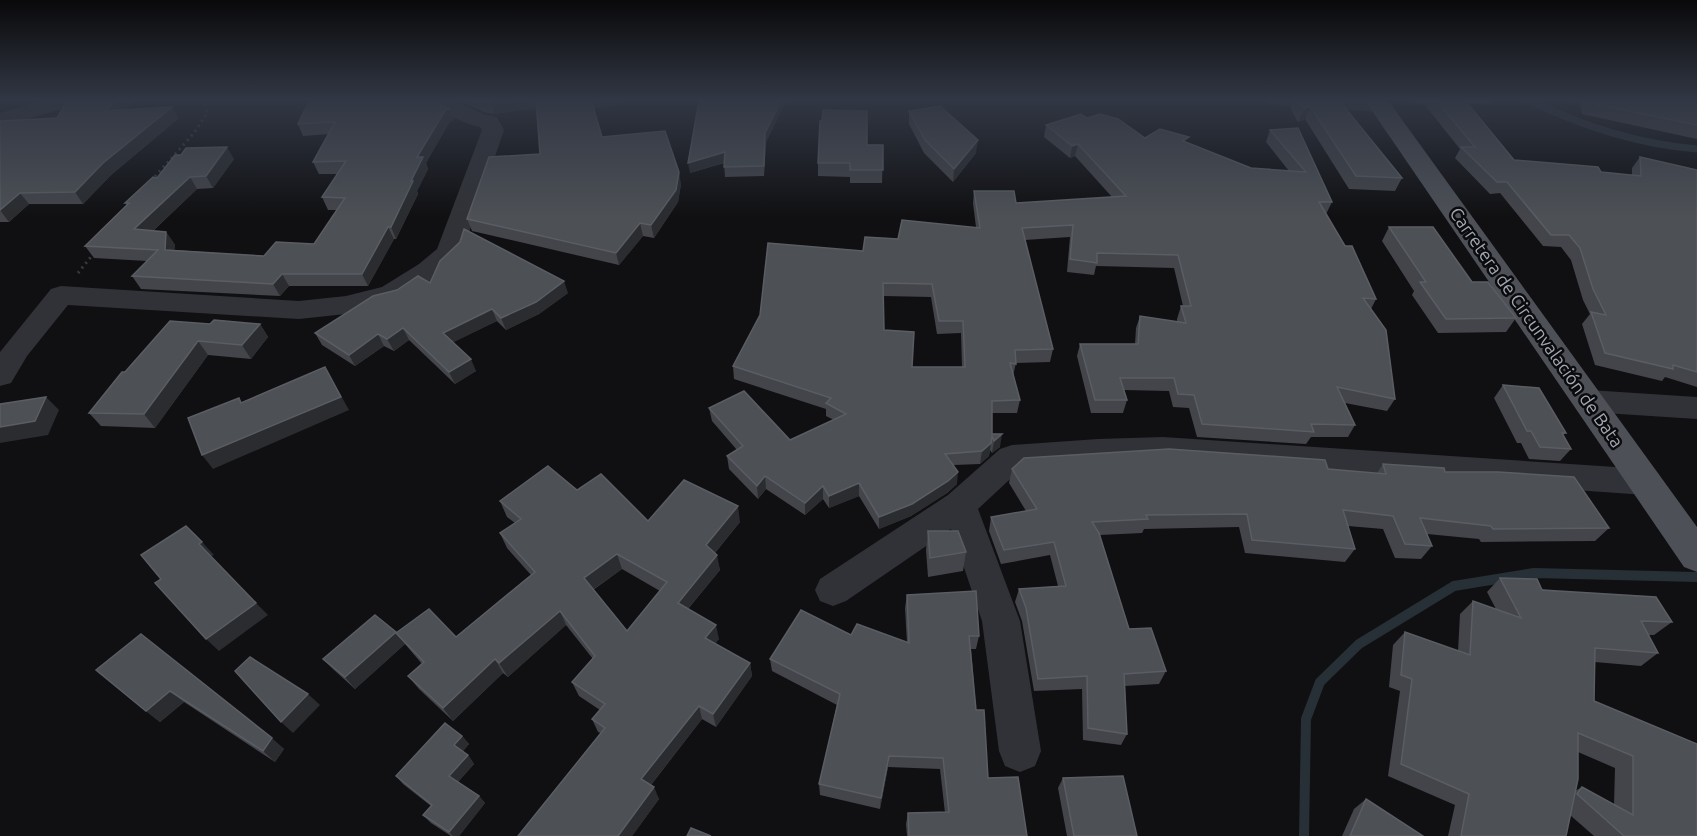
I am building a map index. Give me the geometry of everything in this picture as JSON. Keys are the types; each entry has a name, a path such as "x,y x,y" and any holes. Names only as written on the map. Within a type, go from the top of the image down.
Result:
{"main road":[{"name":"Carretera de Circunvalación de Bata","path":"1403,138 1589,400 1696,556"}],"street":[{"path":"0,375 61,295 299,310 346,305 391,294 429,270 449,253 490,138"},
{"path":"1589,400 1697,408"},
{"path":"891,550 833,590 960,505 1012,458 1098,451 1163,449 1646,482"},
{"path":"960,505 1001,621 1020,751"}],"path":[{"path":"147,186 190,138"},
{"path":"61,295 97,249"}],"building":[{"path":"0,138 134,138 103,163 75,192 20,193 0,210"},
{"path":"326,138 428,138 417,157 423,157 391,227 388,227 362,274 282,274 273,284 132,276 158,250 85,246 129,203 125,203 153,177 157,178 175,155 181,155 186,148 227,147 206,176 190,177 134,229 166,232 165,250 264,256 276,242 314,244 345,198 322,197 346,161 313,162"},
{"path":"539,138 667,138 679,172 676,190 651,225 640,223 616,253 467,219 489,157 540,154"},
{"path":"692,138 765,138 764,166 724,167 725,152 688,163"},
{"path":"819,138 867,138 867,145 883,145 883,170 850,170 850,163 818,163"},
{"path":"924,138 976,138 978,140 954,169"},
{"path":"1062,138 1187,138 1183,141 1251,168 1306,172 1277,138 1303,138 1332,202 1319,202 1345,246 1352,246 1376,299 1363,298 1386,330 1395,399 1337,387 1355,425 1311,424 1314,432 1202,424 1194,395 1178,394 1174,378 1120,378 1127,400 1095,400 1080,344 1138,344 1140,316 1186,323 1181,306 1191,306 1178,255 1097,253 1097,263 1070,259 1073,225 1022,228 1053,349 1015,350 1016,364 1010,363 1020,400 992,401 992,434 1002,434 994,441 992,436 991,443 982,451 945,454 958,472 948,481 912,504 879,517 859,483 829,496 823,486 805,503 765,476 757,486 727,456 743,446 709,408 744,391 790,440 846,414 826,403 831,398 733,366 760,315 768,243 863,251 865,237 898,239 902,220 980,228 974,191 1014,191 1016,203 1126,196 1078,144 1072,146","holes":["883,283 932,284 939,321 963,321 965,367 912,367 914,332 884,330"]},
{"path":"1331,138 1370,138 1402,178 1356,176"},
{"path":"1468,138 1496,138 1514,160 1598,167 1601,172 1641,176 1640,157 1697,170 1697,372 1673,365 1673,369 1605,353 1591,312 1606,315 1593,289 1580,248 1569,235 1551,235 1507,182 1497,182 1461,147 1475,147"},
{"path":"1389,227 1433,227 1472,282 1488,282 1516,318 1446,319 1420,282 1426,282"},
{"path":"464,229 564,281 536,302 501,318 492,309 443,333 471,359 449,372 403,328 387,339 378,334 349,355 315,333 373,296 397,290 418,276 430,283 440,261 460,242"},
{"path":"214,320 260,324 242,345 198,341 144,414 89,413 122,372 125,372 170,321 210,324"},
{"path":"325,367 341,397 202,455 188,418 239,398 241,403"},
{"path":"1503,385 1539,388 1566,433 1562,433 1571,449 1540,447 1531,431 1527,431"},
{"path":"46,397 35,421 0,427 0,404"},
{"path":"1169,449 1325,460 1328,469 1386,474 1383,464 1444,468 1445,472 1498,472 1574,477 1609,528 1493,529 1491,526 1420,518 1432,546 1405,544 1393,516 1343,510 1355,549 1252,540 1247,514 1146,515 1148,519 1092,522 1099,533 1129,629 1151,628 1166,671 1124,674 1127,734 1088,728 1087,676 1038,679 1026,608 1019,589 1066,586 1054,542 1004,550 991,517 1037,509 1012,469 1024,458"},
{"path":"548,466 577,490 601,474 648,521 684,480 738,506 706,545 717,555 678,603 716,625 705,638 750,663 713,714 699,706 641,779 654,787 618,836 518,836 605,728 592,719 605,704 572,682 595,656 560,611 499,663 495,659 443,708 408,676 424,662 396,633 429,609 456,637 535,572 500,533 521,519 500,501","holes":["617,554 667,582 627,631 584,578"]},
{"path":"186,526 202,542 199,544 256,603 206,639 155,583 161,579 141,555"},
{"path":"928,531 958,531 966,552 930,558"},
{"path":"1500,578 1537,579 1542,590 1656,597 1672,622 1641,621 1658,653 1595,648 1594,701 1697,744 1697,836 1624,836 1577,794 1582,787 1633,815 1633,756 1578,733 1578,779 1566,836 1461,836 1469,794 1401,764 1412,679 1401,675 1405,632 1470,655 1473,601 1521,618"},
{"path":"976,591 979,636 969,636 976,710 984,710 988,778 1018,777 1027,836 909,836 908,813 949,812 943,758 889,756 881,798 819,784 840,694 770,659 801,610 851,635 857,624 909,643 907,595"},
{"path":"375,615 396,632 345,677 323,659"},
{"path":"141,634 272,738 263,751 170,691 146,711 96,670"},
{"path":"250,657 308,694 281,722 235,671"},
{"path":"445,723 462,736 454,745 468,755 449,776 479,796 449,832 423,815 432,805 396,776"},
{"path":"1123,776 1137,836 1074,836 1063,778"},
{"path":"1366,799 1423,836 1350,836"},
{"path":"691,828 711,836 687,836"}],"waterway":[{"path":"1631,138 1697,149"},
{"path":"1304,836 1306,719 1320,682 1359,644 1454,586 1534,573 1697,577"}]}
